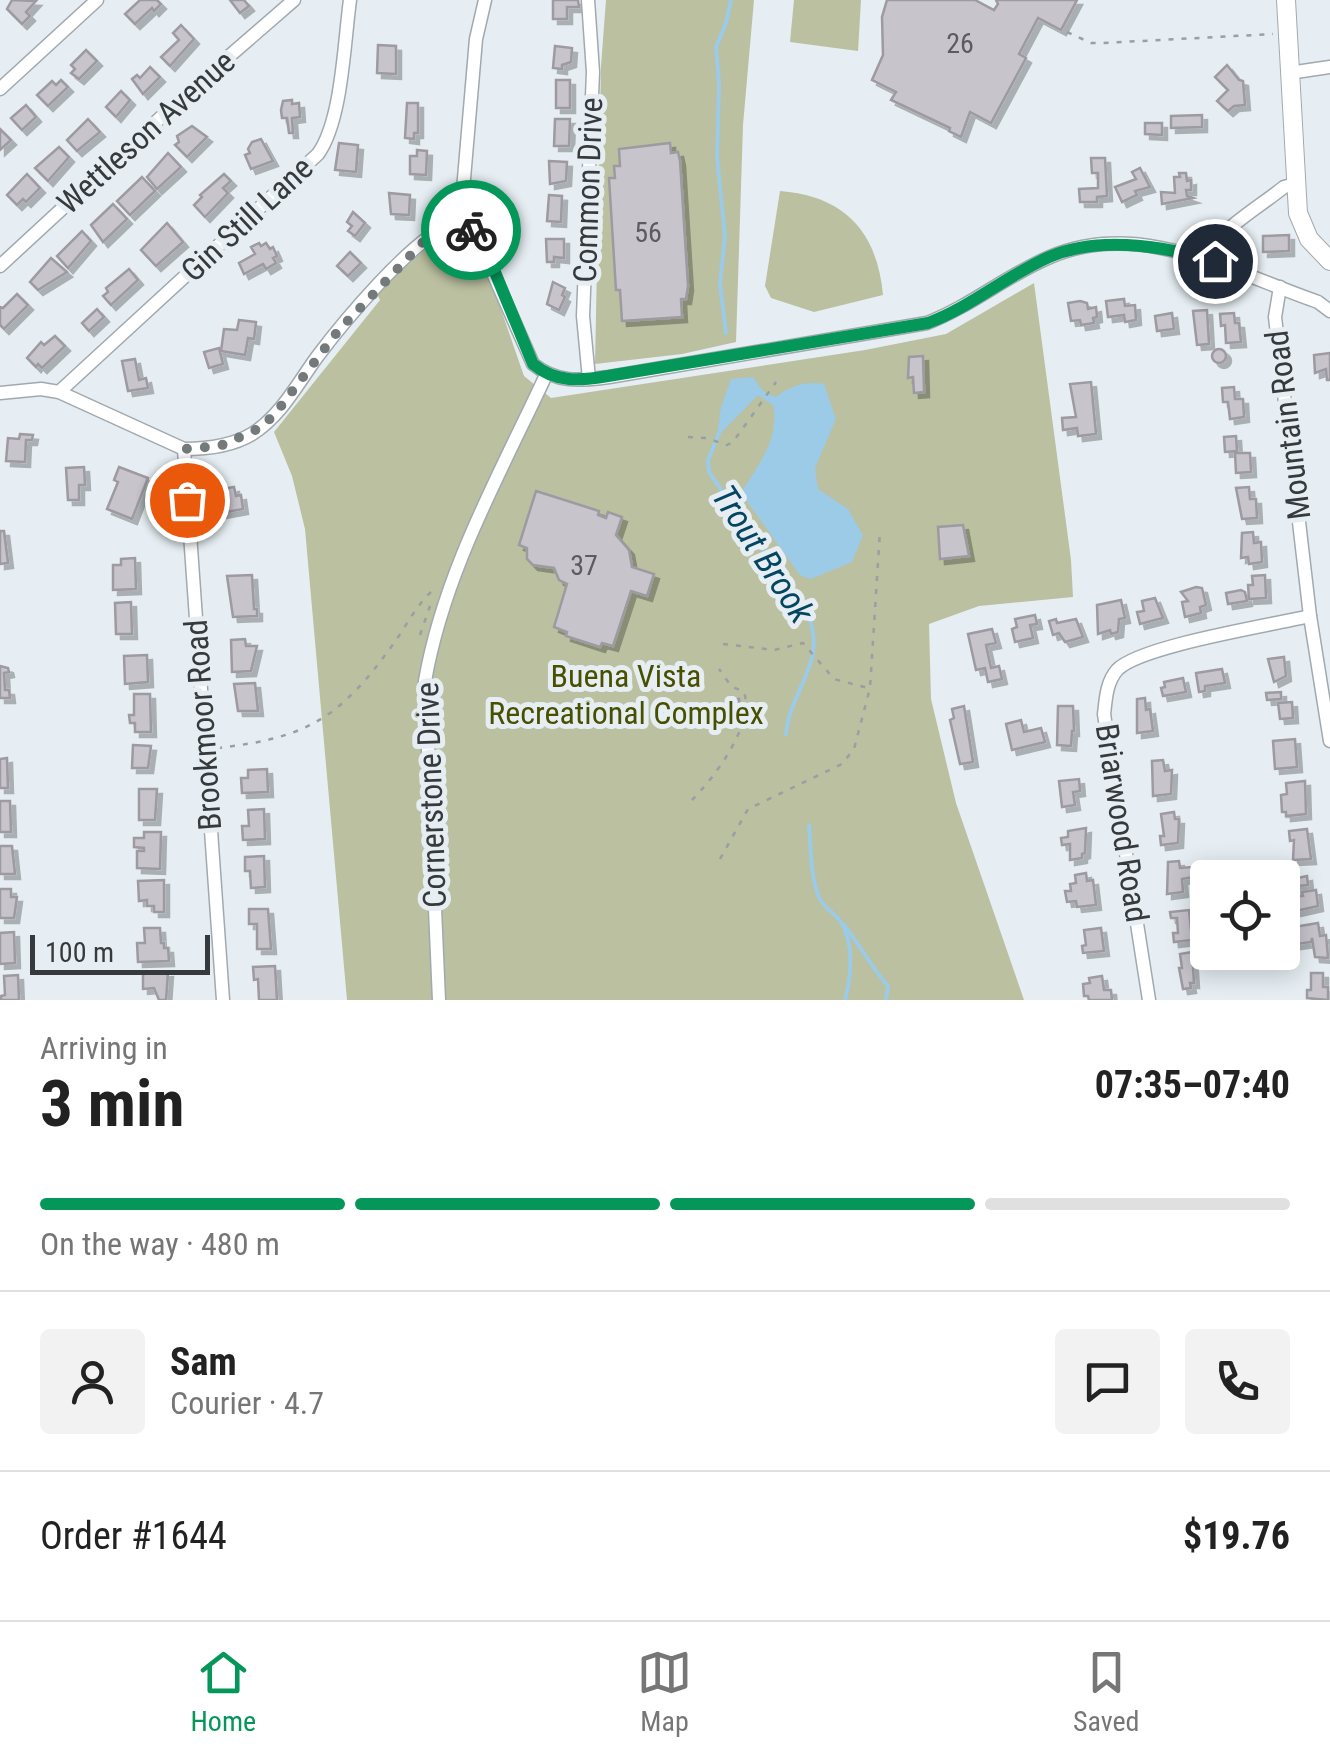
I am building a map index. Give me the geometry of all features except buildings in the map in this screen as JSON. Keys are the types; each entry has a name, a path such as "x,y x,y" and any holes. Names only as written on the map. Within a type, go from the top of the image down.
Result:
{"main road":[{"path":"1286,0 1298,213 1304,231 1330,261"}],"street":[{"path":"0,89 97,0"},
{"name":"Wettleson Avenue","path":"0,266 294,0"},
{"name":"Gin Still Lane","path":"59,392 318,154 328,140 335,117 350,0"},
{"path":"460,224 476,39 485,0"},
{"name":"Common Drive","path":"588,0 593,72 583,316 589,380"},
{"path":"1289,73 1330,67"},
{"path":"1204,258 1211,245 1226,232 1284,187 1295,184"},
{"path":"0,393 41,389 59,392 184,449 237,440 264,425 328,343 391,273 440,229 460,224 470,228 487,253 533,364 546,374 569,380 589,380 928,323 970,304 1048,258 1086,247 1131,246 1204,258 1326,304"},
{"name":"Mountain Road","path":"1280,287 1275,318 1310,616 1330,741"},
{"name":"Cornerstone Drive","path":"439,1000 424,680 448,588 546,374"},
{"name":"Brookmoor Road","path":"184,449 223,1000"},
{"name":"Briarwood Road","path":"1149,1000 1104,714 1106,688 1118,669 1144,654 1310,616"}],"path":[{"path":"1067,32 1091,43 1277,34"},
{"path":"688,437 722,444 733,442 776,382"},
{"path":"157,487 177,496"},
{"path":"720,858 748,809 842,764 854,749 870,688 880,531"},
{"path":"205,749 253,744 321,721 339,709 355,694 436,588"},
{"path":"723,644 764,650 806,645 840,683 870,688"},
{"path":"692,800 725,759 742,722 744,692 731,686 720,669"}],"green space":[{"path":"606,0 754,0 743,125 736,342 682,354 595,364 601,66"},
{"path":"794,0 861,0 858,51 790,42"},
{"path":"780,191 822,200 853,221 873,252 883,295 814,312 771,298 765,286"},
{"name":"Buena Vista Recreational Complex","path":"443,234 477,240 524,376 551,398 946,334 1034,283 1073,597 979,606 929,624 931,699 956,803 1024,1000 347,1000 305,529 292,476 274,432 380,300 376,292"}],"water":[{"path":"753,377 764,392 776,397 799,385 824,384 836,419 815,468 818,489 848,509 863,535 852,562 811,579 800,575 741,493 770,440 773,405 758,395 717,437 721,407 731,379"}],"waterway":[{"name":"Trout Brook","path":"726,333 720,284 725,236 717,157 716,47 731,0"},
{"name":"Trout Brook","path":"719,433 708,460 709,472 808,615 813,632 811,662 786,734"},
{"name":"Trout Brook","path":"809,825 816,889 848,939 850,970 845,1000"},
{"path":"844,925 888,986 886,1000"}],"way so far":[{"path":"187,500 184,449 220,446 260,428 338,331 426,239 449,225 460,224 471,230"}],"route":[{"path":"471,230 487,253 533,364 546,374 569,380 589,380 928,323 970,304 1048,258 1086,247 1153,248 1215,261"}]}
